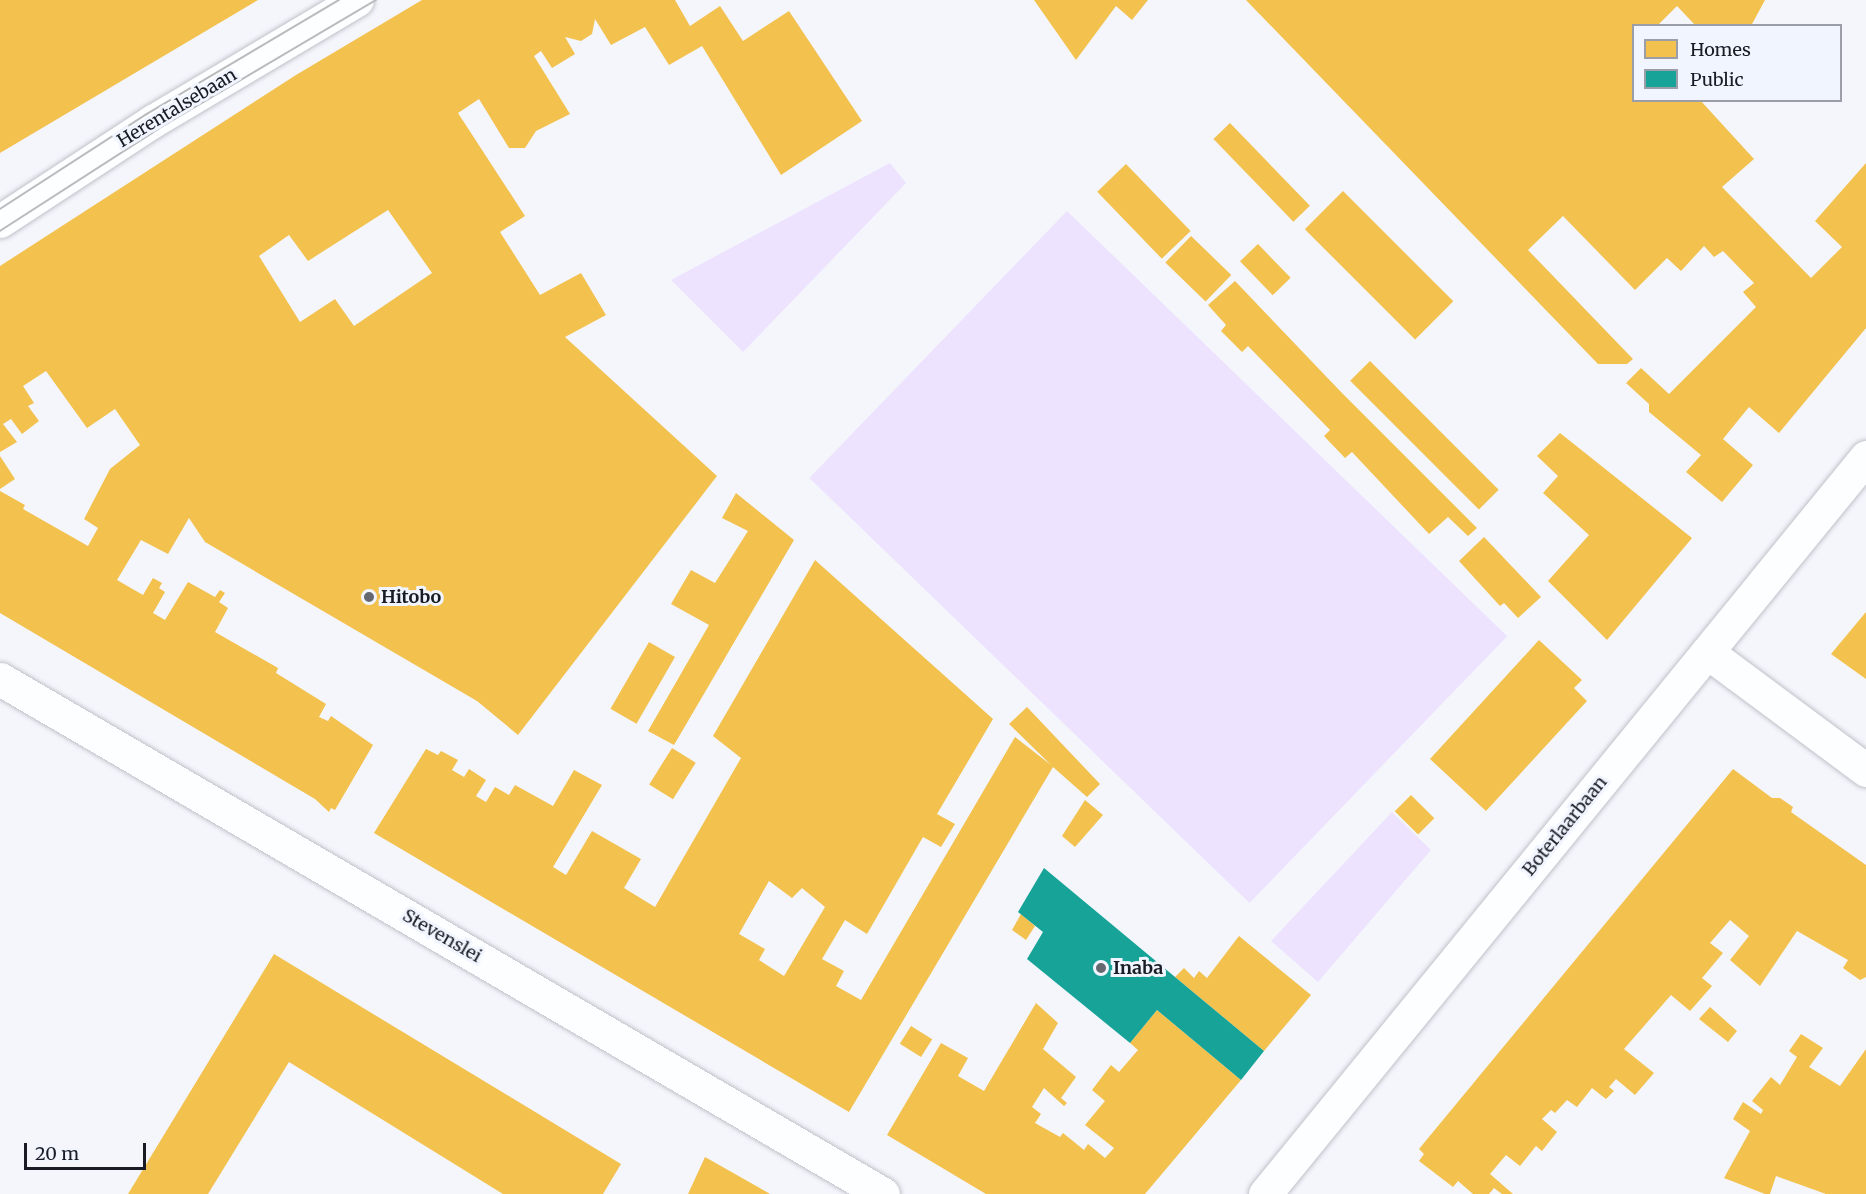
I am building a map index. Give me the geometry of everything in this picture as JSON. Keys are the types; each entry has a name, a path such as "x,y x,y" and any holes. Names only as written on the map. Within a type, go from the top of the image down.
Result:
{"street":[{"name":"Herentalsebaan","path":"0,221 153,122 357,0"},
{"name":"Boterlaarbaan","path":"1265,1194 1866,457"},
{"path":"1707,652 1866,770"},
{"name":"Stevenslei","path":"0,679 883,1194"}],"shaded area":[{"path":"890,163 906,183 743,352 671,280"},
{"path":"1067,211 1507,636 1250,903 809,478"},
{"path":"1392,812 1431,850 1318,982 1271,941"}],"building: Homes":[{"path":"0,0 258,0 0,153"},
{"path":"422,0 675,0 690,26 720,6 743,41 789,11 862,121 781,175 702,46 669,65 645,27 611,45 595,19 592,34 581,41 565,37 575,54 552,68 541,51 534,56 570,114 536,131 525,148 509,148 479,99 458,113 525,216 500,232 540,295 581,273 606,315 565,337 717,476 518,735 477,701 205,542 189,518 168,554 141,540 117,580 143,595 153,578 162,583 159,588 165,592 153,613 165,620 188,582 215,597 220,590 225,593 219,602 228,608 215,632 278,668 276,673 326,704 319,717 328,721 331,716 373,745 335,810 331,808 329,812 315,799 0,613 0,491 25,505 23,509 88,546 98,528 84,519 110,469 140,445 115,409 87,428 46,371 23,386 34,403 28,406 39,421 22,434 11,419 3,424 17,442 0,452 0,266 296,75","holes":["388,210 432,273 354,326 335,299 300,322 259,256 289,235 308,261"]},
{"path":"1034,0 1148,0 1132,20 1116,6 1076,60"},
{"path":"1246,0 1765,0 1752,24 1694,24 1677,6 1659,24 1632,24 1632,102 1702,102 1754,159 1722,187 1811,278 1842,247 1815,221 1866,163 1866,328 1779,433 1749,407 1723,439 1753,465 1722,502 1686,472 1701,455 1649,412 1649,404 1626,383 1641,368 1669,394 1756,307 1743,292 1754,283 1723,251 1714,257 1704,246 1681,271 1667,258 1635,290 1563,216 1528,250 1633,359 1627,364 1598,364"},
{"path":"1230,123 1310,206 1293,222 1213,139"},
{"path":"1126,164 1191,231 1162,259 1097,192"},
{"path":"1343,191 1453,301 1415,339 1305,229"},
{"path":"1191,236 1231,275 1206,302 1165,263"},
{"path":"1258,244 1291,278 1273,295 1240,261"},
{"path":"1235,281 1341,392 1477,528 1468,536 1448,517 1429,534 1352,452 1345,458 1324,436 1330,430 1248,346 1242,352 1221,331 1226,325 1208,305"},
{"path":"1370,361 1499,490 1479,509 1350,381"},
{"path":"1560,433 1692,538 1607,640 1548,581 1589,535 1543,493 1558,476 1537,456"},
{"path":"0,456 15,479 0,489"},
{"path":"736,493 794,540 674,745 648,731 709,625 671,604 691,570 715,583 748,531 722,518"},
{"path":"1484,537 1541,597 1518,618 1504,603 1500,606 1459,561"},
{"path":"815,560 993,719 937,814 955,824 941,847 923,837 867,934 845,920 822,959 844,971 836,986 861,1000 1015,737 1051,765 1009,724 1027,707 1100,784 1087,797 1053,767 849,1112 374,833 426,749 438,755 441,751 458,760 452,770 464,777 469,769 486,780 476,796 486,802 495,787 509,795 515,785 553,806 574,770 602,785 553,867 566,875 592,831 641,859 624,888 655,907 741,758 713,736","holes":["769,881 792,898 802,888 825,907 784,976 759,960 765,949 739,934"]},
{"path":"1866,612 1866,679 1831,654"},
{"path":"1539,640 1582,680 1574,688 1587,701 1486,811 1430,759"},
{"path":"649,642 675,657 636,724 610,709"},
{"path":"672,748 696,763 673,799 649,784"},
{"path":"1733,769 1772,798 1780,798 1793,807 1791,812 1866,865 1866,977 1860,980 1843,968 1848,960 1797,931 1760,986 1730,960 1749,936 1730,920 1710,943 1723,953 1702,978 1712,986 1690,1011 1671,995 1624,1049 1654,1073 1635,1095 1616,1079 1609,1087 1614,1091 1606,1099 1592,1088 1577,1107 1567,1100 1555,1113 1551,1110 1542,1119 1557,1132 1542,1151 1536,1146 1520,1166 1506,1155 1490,1174 1513,1194 1502,1194 1494,1188 1489,1194 1473,1194 1458,1181 1453,1187 1419,1161 1424,1154 1419,1149"},
{"path":"1411,795 1434,818 1418,835 1395,811"},
{"path":"1085,800 1103,815 1075,847 1062,836"},
{"path":"1021,914 1035,926 1026,940 1012,930"},
{"path":"1239,936 1311,995 1264,1051 1175,977 1184,968 1194,978 1199,971 1207,978"},
{"path":"274,954 621,1164 603,1194 503,1194 289,1062 208,1194 128,1194"},
{"path":"1036,1003 1058,1023 1043,1049 1076,1077 1061,1098 1067,1103 1064,1106 1044,1088 1032,1107 1041,1114 1035,1123 1060,1137 1063,1133 1084,1150 1088,1144 1105,1158 1114,1148 1085,1125 1105,1101 1092,1090 1111,1065 1119,1072 1138,1050 1130,1043 1157,1010 1241,1080 1145,1194 986,1194 887,1135 941,1043 968,1058 958,1076 984,1091"},
{"path":"1710,1007 1737,1031 1728,1042 1699,1019"},
{"path":"911,1026 932,1039 921,1057 900,1044"},
{"path":"1801,1034 1823,1048 1809,1067 1840,1086 1866,1049 1866,1194 1826,1194 1776,1176 1770,1194 1765,1194 1724,1178 1750,1131 1733,1119 1743,1102 1761,1114 1763,1110 1752,1101 1771,1077 1780,1085 1797,1057 1789,1051"},
{"path":"705,1157 758,1187 770,1194 688,1194"}],"building: Public":[{"name":"Inaba","path":"1044,868 1264,1051 1241,1080 1157,1010 1130,1043 1027,959 1043,932 1018,912"}],"tram line":[{"path":"0,209 147,114 339,0"},
{"path":"0,231 158,129 376,0"}],"place":[{"name":"Hitobo","path":"369,597"},
{"name":"Inaba","path":"1101,968"}]}
